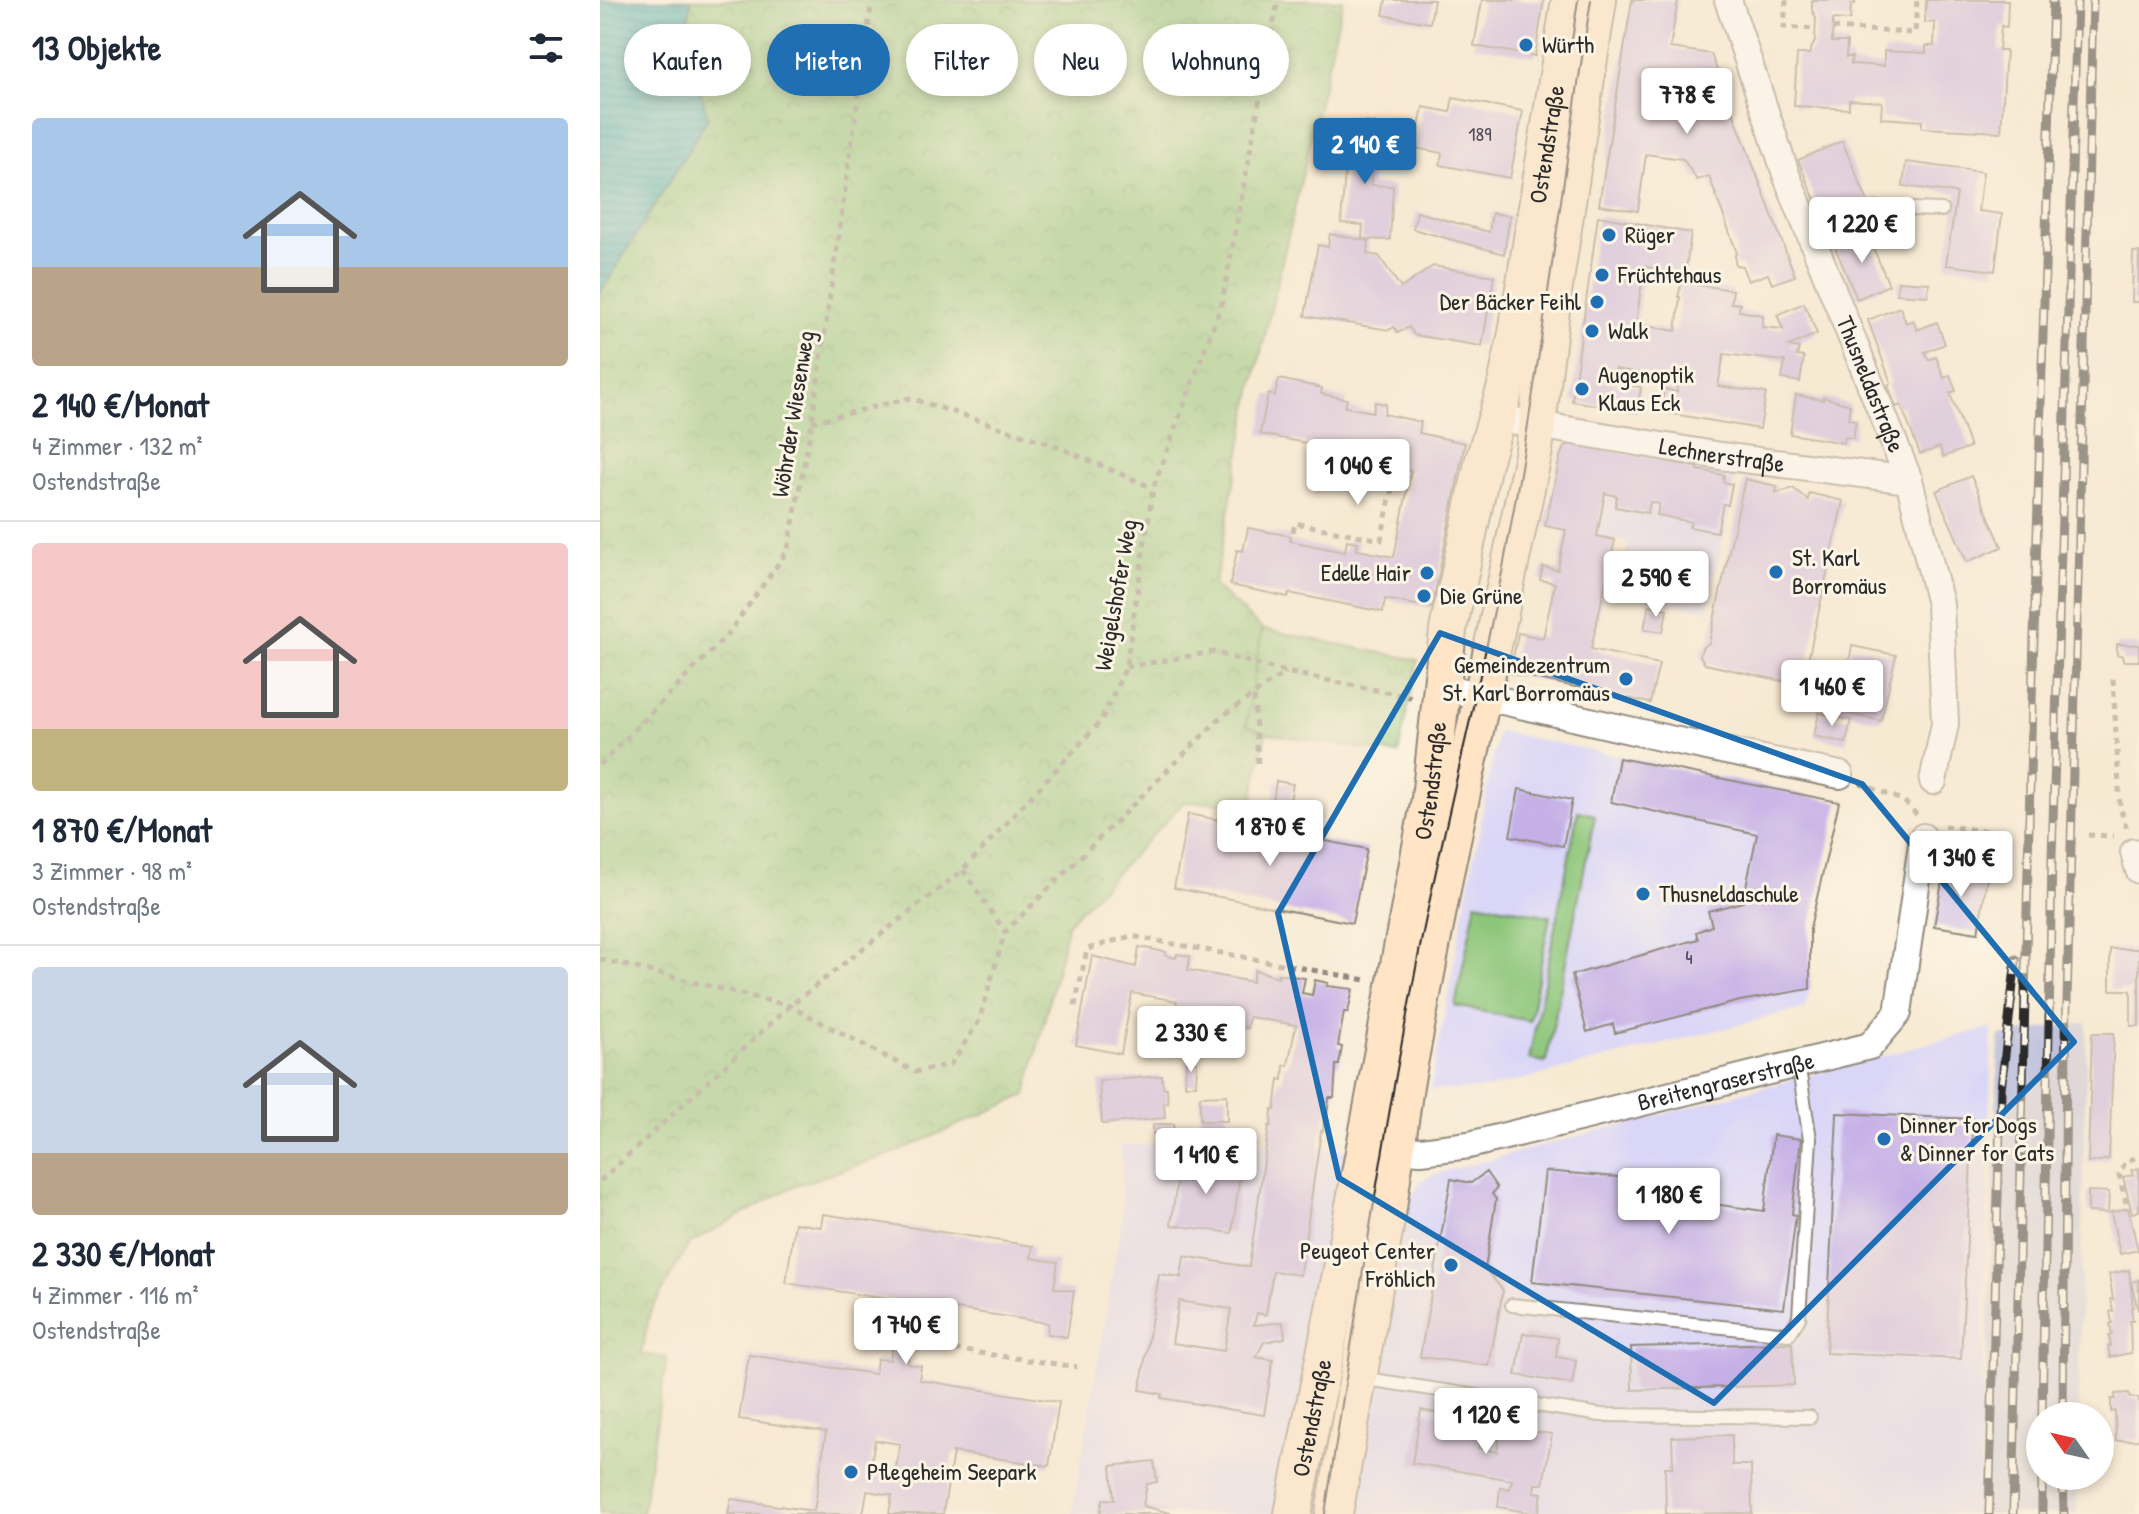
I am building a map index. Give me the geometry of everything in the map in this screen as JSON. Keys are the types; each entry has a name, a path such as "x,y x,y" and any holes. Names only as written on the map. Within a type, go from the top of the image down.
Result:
{"main road":[{"name":"Ostendstraße","path":"1334,1514 1340,1375 1380,1148 1394,984 1430,799 1429,692 1451,617 1483,463 1517,333 1570,0"},
{"name":"Ostendstraße","path":"1380,1148 1405,1085 1516,540 1537,425 1553,293 1598,0"},
{"name":"Ostendstraße","path":"1293,1514 1340,1375"}],"street":[{"name":"Thusneldastraße","path":"1728,0 1787,177 1909,480 1940,604 1945,724 1933,781"},
{"name":"Lechnerstraße","path":"1497,418 1720,456 1909,480"},
{"path":"1429,692 1482,696 1840,775"},
{"name":"Breitengraserstraße","path":"1380,1148 1440,1150 1521,1134 1870,1046 1898,1013 1930,829"}],"lane":[{"path":"1809,230 1879,208 1942,210"},
{"path":"1512,1305 1789,1334 1799,1318 1810,1139 1798,1063"},
{"path":"1340,1375 1601,1415 1810,1417"}],"path":[{"name":"Wöhrder Wiesenweg","path":"600,765 728,634 788,550 812,422 872,0"},
{"name":"Weigelshofer Weg","path":"600,1181 790,1006 963,870 1101,721 1126,667 1153,488 1222,303 1278,0"},
{"path":"1786,0 1784,27 1815,29"},
{"path":"1833,28 1915,33 1917,0"},
{"path":"812,422 910,398 1051,444 1153,488"},
{"path":"1293,532 1295,523 1381,540 1395,475 1410,478"},
{"path":"1126,667 1213,652 1286,672 1429,692"},
{"path":"600,959 790,1006 915,1072 951,1064 979,1021 1005,932 1220,718 1286,672"},
{"path":"2113,679 2120,807 2132,853"},
{"path":"1254,696 1258,764"},
{"path":"1840,775 1904,801 1930,829 2006,833"},
{"path":"2088,835 2132,853"},
{"path":"963,870 1005,932"},
{"path":"1075,1006 1087,949 1131,936 1394,984"},
{"path":"2126,1203 2119,1175 2126,1161 2139,1157"},
{"path":"931,1346 1077,1367"}],"highlighted area":[{"path":"1440,633 1862,784 2074,1042 1714,1403 1339,1178 1278,913"}],"shaded area":[{"path":"1616,452 1736,476 1708,611 1633,596 1638,572 1631,570 1633,557 1626,555 1628,542 1598,536"},
{"name":"Thusneldaschule","path":"1498,731 1839,802 1810,928 1810,989 1805,1008 1486,1089 1430,1090"},
{"path":"2087,1022 2078,1402 2026,1402 2026,1490 2077,1490 2077,1514 1981,1514 1999,1036"},
{"path":"1992,1027 1979,1514 1352,1514 1408,1204 1421,1181 1435,1174"},
{"path":"1267,1144 1352,1150 1281,1514 1072,1514 1122,1217 1121,1145"}],"green space":[{"path":"691,0 1343,0 1252,391 1214,586 1262,629 1246,725 1266,733 1252,803 1184,802 1068,923 1026,1095 897,1152 794,1186 689,1244 650,1313 641,1354 667,1358 642,1514 600,1514 600,294 708,118 702,96 751,96 751,24 688,24"},
{"path":"1262,629 1418,660 1398,754 1266,733 1246,726"},
{"path":"1578,811 1595,815 1546,1062 1529,1059"},
{"path":"1476,902 1550,916 1530,1021 1455,1006"}],"water":[{"path":"600,0 691,0 688,24 624,24 624,96 702,96 708,118 600,294"}],"building":[{"path":"1386,0 1434,0 1430,23 1383,15"},
{"path":"1482,0 1544,0 1535,56 1474,46"},
{"path":"1632,0 1678,0 1670,48 1711,54 1795,276 1772,284 1768,274 1748,281 1742,266 1736,265 1737,253 1709,176 1697,180 1683,159 1646,154 1638,211 1599,205"},
{"path":"1812,0 1855,0 1855,4 1851,4 1850,20 1833,19 1832,42 1847,42 1846,57 1852,57 1851,64 1884,66 1884,51 1926,53 1926,46 1934,46 1935,23 1925,22 1926,0 2008,0 2007,27 2001,26 1999,50 2006,50 2001,132 1922,128 1922,121 1881,118 1882,102 1849,100 1849,109 1794,106 1797,54 1809,54 1815,41 1816,18"},
{"path":"1453,98 1523,111 1510,178 1440,165 1442,153 1415,148 1423,107 1450,112"},
{"path":"1349,121 1375,123 1371,185 1393,186 1390,240 1362,239 1363,225 1341,223"},
{"path":"1842,141 1868,202 1824,221 1798,160"},
{"path":"1906,162 1983,172 1978,211 2002,214 1995,271 1946,265 1957,193 1903,186"},
{"path":"1417,212 1489,232 1492,213 1510,216 1504,254 1413,229"},
{"path":"1598,216 1691,233 1684,283 1733,290 1731,303 1740,304 1739,311 1763,315 1762,327 1783,329 1777,315 1804,303 1817,334 1789,346 1799,348 1797,356 1804,357 1800,382 1782,379 1785,361 1724,354 1718,386 1766,393 1760,429 1661,412 1664,389 1677,392 1679,380 1615,369 1613,383 1641,387 1637,412 1572,401","holes":["1644,266 1683,277 1676,331 1636,324"]},
{"path":"1866,231 1889,285 1857,299 1834,245"},
{"path":"1330,234 1369,241 1367,254 1379,256 1401,288 1433,266 1494,276 1482,346 1414,335 1409,327 1398,333 1394,327 1389,330 1305,316 1318,245 1328,247"},
{"path":"2133,252 2139,252 2139,302 2132,302"},
{"path":"1898,281 1929,283 1928,296 1897,294"},
{"path":"1900,307 1906,323 1913,320 1917,330 1937,322 1945,344 1925,352 1928,360 1936,357 1944,378 1950,375 1956,391 1950,393 1970,447 1943,457 1940,447 1920,454 1901,405 1896,407 1888,385 1891,383 1868,320"},
{"path":"1279,379 1322,388 1321,394 1347,399 1345,407 1373,412 1375,402 1386,404 1384,414 1421,422 1419,433 1465,443 1432,608 1385,599 1383,612 1230,585 1237,550 1243,551 1248,528 1291,536 1290,541 1345,552 1347,540 1358,542 1357,550 1394,557 1411,471 1324,454 1326,447 1260,434 1268,394 1275,396"},
{"path":"1796,395 1823,400 1823,397 1850,405 1848,419 1856,420 1853,438 1845,437 1844,443 1790,434"},
{"path":"1573,443 1698,467 1698,470 1724,475 1723,482 1732,484 1728,505 1723,504 1717,532 1689,527 1691,522 1657,515 1659,504 1650,502 1648,513 1615,507 1617,496 1605,493 1597,536 1615,540 1591,649 1659,664 1650,703 1510,673 1518,633 1543,638 1555,583 1540,580 1543,567 1558,570 1566,530 1545,526 1560,457 1564,447"},
{"path":"1971,476 2002,547 1967,562 1936,491"},
{"name":"St. Karl Borromäus","path":"1745,479 1777,486 1776,493 1793,488 1808,500 1809,493 1843,501 1806,669 1827,674 1829,669 1847,673 1852,646 1896,655 1881,721 1820,707 1824,690 1705,664 1700,656 1702,648 1709,643"},
{"path":"1649,605 1667,609 1663,632 1644,629"},
{"path":"2117,644 2139,645 2139,661 2123,661 2122,655 2117,655"},
{"path":"1819,713 1851,720 1846,743 1814,736"},
{"path":"1619,758 1839,802 1810,928 1810,989 1740,1001 1615,1033 1613,1024 1587,1032 1572,975 1698,939 1696,932 1712,926 1708,911 1743,902 1757,834 1611,802"},
{"path":"1276,781 1293,784 1289,806 1273,803"},
{"path":"1519,789 1572,800 1563,846 1510,836"},
{"path":"1188,814 1367,849 1352,923 1174,888"},
{"path":"1945,865 1988,872 1978,933 1934,926"},
{"path":"1139,947 1166,952 1165,955 1176,958 1177,954 1190,956 1188,970 1252,982 1255,970 1278,977 1278,974 1305,978 1302,993 1312,995 1315,980 1328,983 1327,986 1353,989 1348,1012 1344,1012 1338,1046 1342,1047 1339,1065 1336,1065 1334,1098 1329,1098 1321,1131 1300,1275 1273,1271 1266,1315 1257,1313 1254,1325 1283,1322 1285,1338 1264,1342 1256,1357 1273,1360 1264,1415 1161,1398 1162,1394 1140,1390 1159,1274 1181,1277 1184,1256 1249,1267 1272,1109 1275,1110 1284,1065 1288,1065 1296,1025 1249,1017 1247,1028 1191,1020 1192,1016 1174,1012 1177,1001 1132,993 1121,1054 1076,1045 1092,956 1136,967","holes":["1179,1301 1231,1309 1224,1351 1172,1343"]},
{"path":"2110,949 2139,949 2139,1026 2131,1026 2131,990 2110,990"},
{"path":"2092,1033 2114,1033 2109,1159 2088,1163"},
{"path":"1186,1062 1197,1062 1196,1085 1185,1085"},
{"path":"1162,1076 1163,1088 1167,1088 1165,1118 1102,1124 1099,1081"},
{"path":"1227,1095 1227,1121 1200,1121 1200,1096"},
{"path":"1837,1113 1973,1119 1961,1359 1826,1353"},
{"path":"1153,1124 1174,1124 1173,1135 1153,1134"},
{"path":"1773,1135 1801,1139 1792,1214 1796,1215 1784,1309 1532,1282 1545,1171 1715,1185 1713,1204 1764,1211"},
{"path":"1180,1159 1241,1167 1232,1233 1171,1225"},
{"path":"2139,1168 2139,1211 2132,1213 2123,1177 2133,1175 2131,1170"},
{"path":"1486,1172 1497,1188 1492,1194 1496,1199 1485,1269 1503,1290 1489,1366 1420,1357 1451,1179 1471,1183"},
{"path":"2088,1191 2109,1192 2108,1213 2088,1212"},
{"path":"2128,1208 2138,1250 2120,1254 2111,1212"},
{"path":"823,1214 1033,1246 1031,1258 1058,1262 1054,1288 1074,1291 1067,1337 1047,1334 1048,1323 943,1307 941,1319 916,1315 908,1364 921,1366 919,1380 1059,1402 1049,1466 953,1452 943,1514 889,1514 892,1495 867,1491 863,1514 728,1514 731,1499 814,1511 826,1432 739,1419 749,1355 875,1374 877,1359 890,1360 900,1301 786,1283 795,1223 821,1227","holes":["875,1440 900,1444 895,1474 870,1470"]},
{"path":"2129,1270 2133,1307 2131,1353 2110,1357 2108,1346 2111,1346 2109,1335 2112,1335 2110,1312 2113,1311 2113,1299 2109,1274"},
{"path":"2139,1280 2139,1310 2138,1310 2131,1282"},
{"path":"1523,1333 1558,1338 1556,1357 1576,1360 1572,1384 1516,1375"},
{"path":"1792,1343 1794,1385 1632,1390 1631,1347"},
{"path":"2129,1393 2130,1398 2139,1398 2139,1440 2116,1441 2114,1402 2111,1402 2115,1394"},
{"path":"1421,1410 1484,1423 1478,1448 1497,1452 1501,1427 1552,1434 1543,1484 1535,1484 1534,1492 1542,1493 1538,1514 1498,1507 1500,1487 1509,1489 1512,1480 1412,1463"},
{"path":"1732,1435 1732,1465 1751,1465 1752,1513 1666,1514 1665,1467 1673,1467 1672,1437"},
{"path":"1154,1461 1157,1482 1147,1484 1143,1506 1174,1514 1100,1514 1103,1499 1114,1500 1111,1466"}],"tram line":[{"path":"1571,47 1578,0"},
{"path":"1325,1514 1402,1041 1518,488 1591,0"}],"railway":[{"path":"2013,1514 2031,737 2053,0"},
{"path":"2042,1402 2052,857 2077,0"},
{"path":"2063,1402 2066,1039 2093,0"},
{"path":"1989,1514 2001,1089 2016,959"},
{"path":"2042,1490 2042,1514"},
{"path":"2063,1490 2064,1514"}],"place":[{"name":"Würth","path":"1526,45"},
{"name":"Rüger","path":"1609,235"},
{"name":"Früchtehaus","path":"1602,275"},
{"name":"Der Bäcker Feihl","path":"1597,302"},
{"name":"Walk","path":"1592,331"},
{"name":"Augenoptik Klaus Eck","path":"1582,389"},
{"name":"St. Karl Borromäus","path":"1776,572"},
{"name":"Edelle Hair","path":"1427,573"},
{"name":"Die Grüne","path":"1424,596"},
{"name":"Gemeindezentrum St. Karl Borromäus","path":"1626,679"},
{"name":"Thusneldaschule","path":"1643,894"},
{"name":"Dinner for Dogs & Dinner for Cats","path":"1884,1139"},
{"name":"Peugeot Center Fröhlich","path":"1451,1265"},
{"name":"Pflegeheim Seepark","path":"851,1472"}]}
